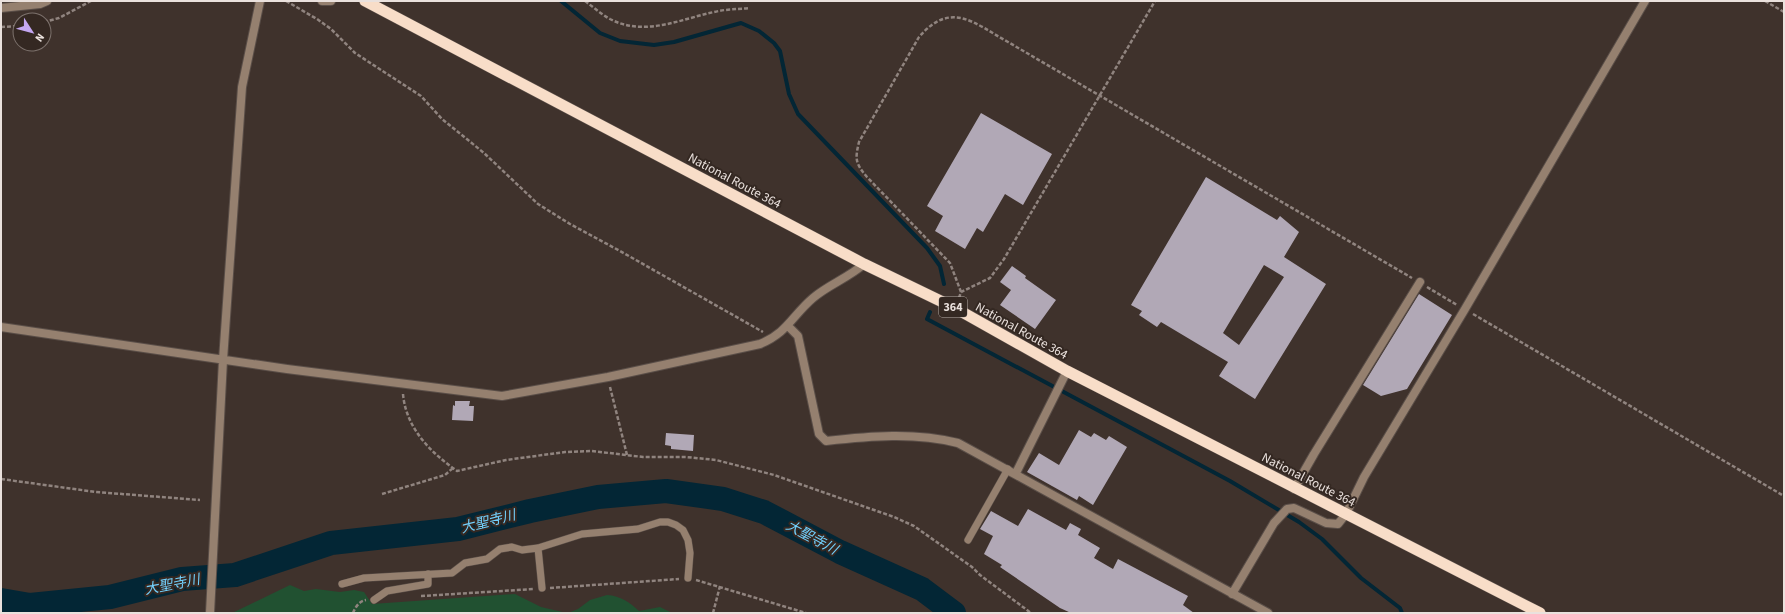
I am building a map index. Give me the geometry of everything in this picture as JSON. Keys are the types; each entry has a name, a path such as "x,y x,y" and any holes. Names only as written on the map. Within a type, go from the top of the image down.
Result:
{"highway":[{"name":"National Route 364","path":"365,1 864,264 955,308 1067,371 1294,489 1540,613"}],"street":[{"path":"1,8 40,4 47,1"},
{"path":"210,613 223,360 242,87 260,1"},
{"path":"322,1 331,1"},
{"path":"1232,594 1274,523 1287,509 1294,508 1326,523 1338,524 1346,514 1364,477 1645,1"},
{"path":"1,327 402,385 502,396 608,376 760,344 773,339 788,326 813,298 855,272 864,264"},
{"path":"1294,489 1420,282"},
{"path":"788,326 798,336 819,434 826,441 860,437 905,436 958,443 1012,471 1268,613"},
{"path":"1012,471 1067,371"}],"lane":[{"path":"968,540 1012,471"},
{"path":"342,584 364,578 452,573 465,563 487,559 500,550 512,547 522,550 538,548 582,534 638,529 660,522 668,522 683,530 688,540 690,553 688,578"},
{"path":"538,548 542,588"},
{"path":"374,600 387,591 428,584 428,574"}],"path":[{"path":"52,20 59,18 91,1"},
{"path":"286,1 317,19 331,29 356,53 421,96 442,119 484,153 538,204 570,224 756,327 773,339"},
{"path":"585,1 611,20 622,24 646,27 666,24 725,10 750,8"},
{"path":"961,292 990,278 1032,212 1054,171 1155,1"},
{"path":"1765,1 1784,12"},
{"path":"955,308 961,292 950,264 867,177 858,167 856,160 859,142 919,38 928,27 938,21 957,16 967,19 1099,95 1784,496"},
{"path":"1,26 12,26"},
{"path":"608,376 627,455"},
{"path":"402,385 407,413 415,432 428,447 457,471 506,460 565,452 592,451 627,455 686,457 716,460 774,475 879,511 914,526 972,566 980,575 1031,613"},
{"path":"382,494 445,475 453,468"},
{"path":"1,479 96,492 200,500"},
{"path":"421,596 688,578 720,586 806,613"},
{"path":"713,613 720,586"},
{"path":"353,613 356,607 363,600 374,600"}],"green space":[{"path":"290,585 304,591 316,589 340,592 354,590 364,592 372,604 515,594 541,607 567,613 232,613"},
{"path":"607,595 624,600 639,611 660,607 672,613 568,613 578,609 590,600"}],"building":[{"path":"981,113 1052,154 1023,205 1005,194 983,232 977,228 965,249 935,231 943,216 927,206"},
{"path":"1206,177 1277,220 1280,216 1299,232 1284,257 1326,284 1255,399 1219,376 1228,362 1161,322 1157,327 1139,315 1142,311 1131,305","holes":["1264,265 1284,277 1239,345 1223,333"]},
{"path":"1012,266 1026,276 1025,278 1056,300 1035,329 1000,305 1011,290 1000,282"},
{"path":"1419,294 1452,315 1407,389 1381,396 1363,385"},
{"path":"455,401 470,401 469,406 474,406 473,421 452,420 453,405 455,406"},
{"path":"1079,430 1091,437 1094,433 1106,440 1109,436 1127,447 1093,505 1079,496 1077,500 1027,472 1039,453 1059,465"},
{"path":"666,433 694,435 693,451 671,449 671,446 665,445"},
{"path":"1028,509 1066,530 1070,523 1081,529 1078,535 1100,548 1094,558 1113,569 1118,559 1188,596 1183,605 1194,613 1071,613 1060,608 1000,567 1002,565 984,554 993,536 980,529 991,511 1018,526"}],"waterway":[{"path":"561,1 600,33 620,41 654,45 674,42 741,23 759,31 774,43 780,51 789,94 798,114 927,248 940,266 944,284"},
{"path":"930,312 927,319 1230,481 1299,522 1322,539 1361,578 1400,608 1402,613"},
{"name":"大聖寺川","path":"1,600 30,605 110,597 182,579 235,575 331,543 458,529 530,511 598,497 666,491 723,499 764,512 840,552 922,589 954,613"}]}
